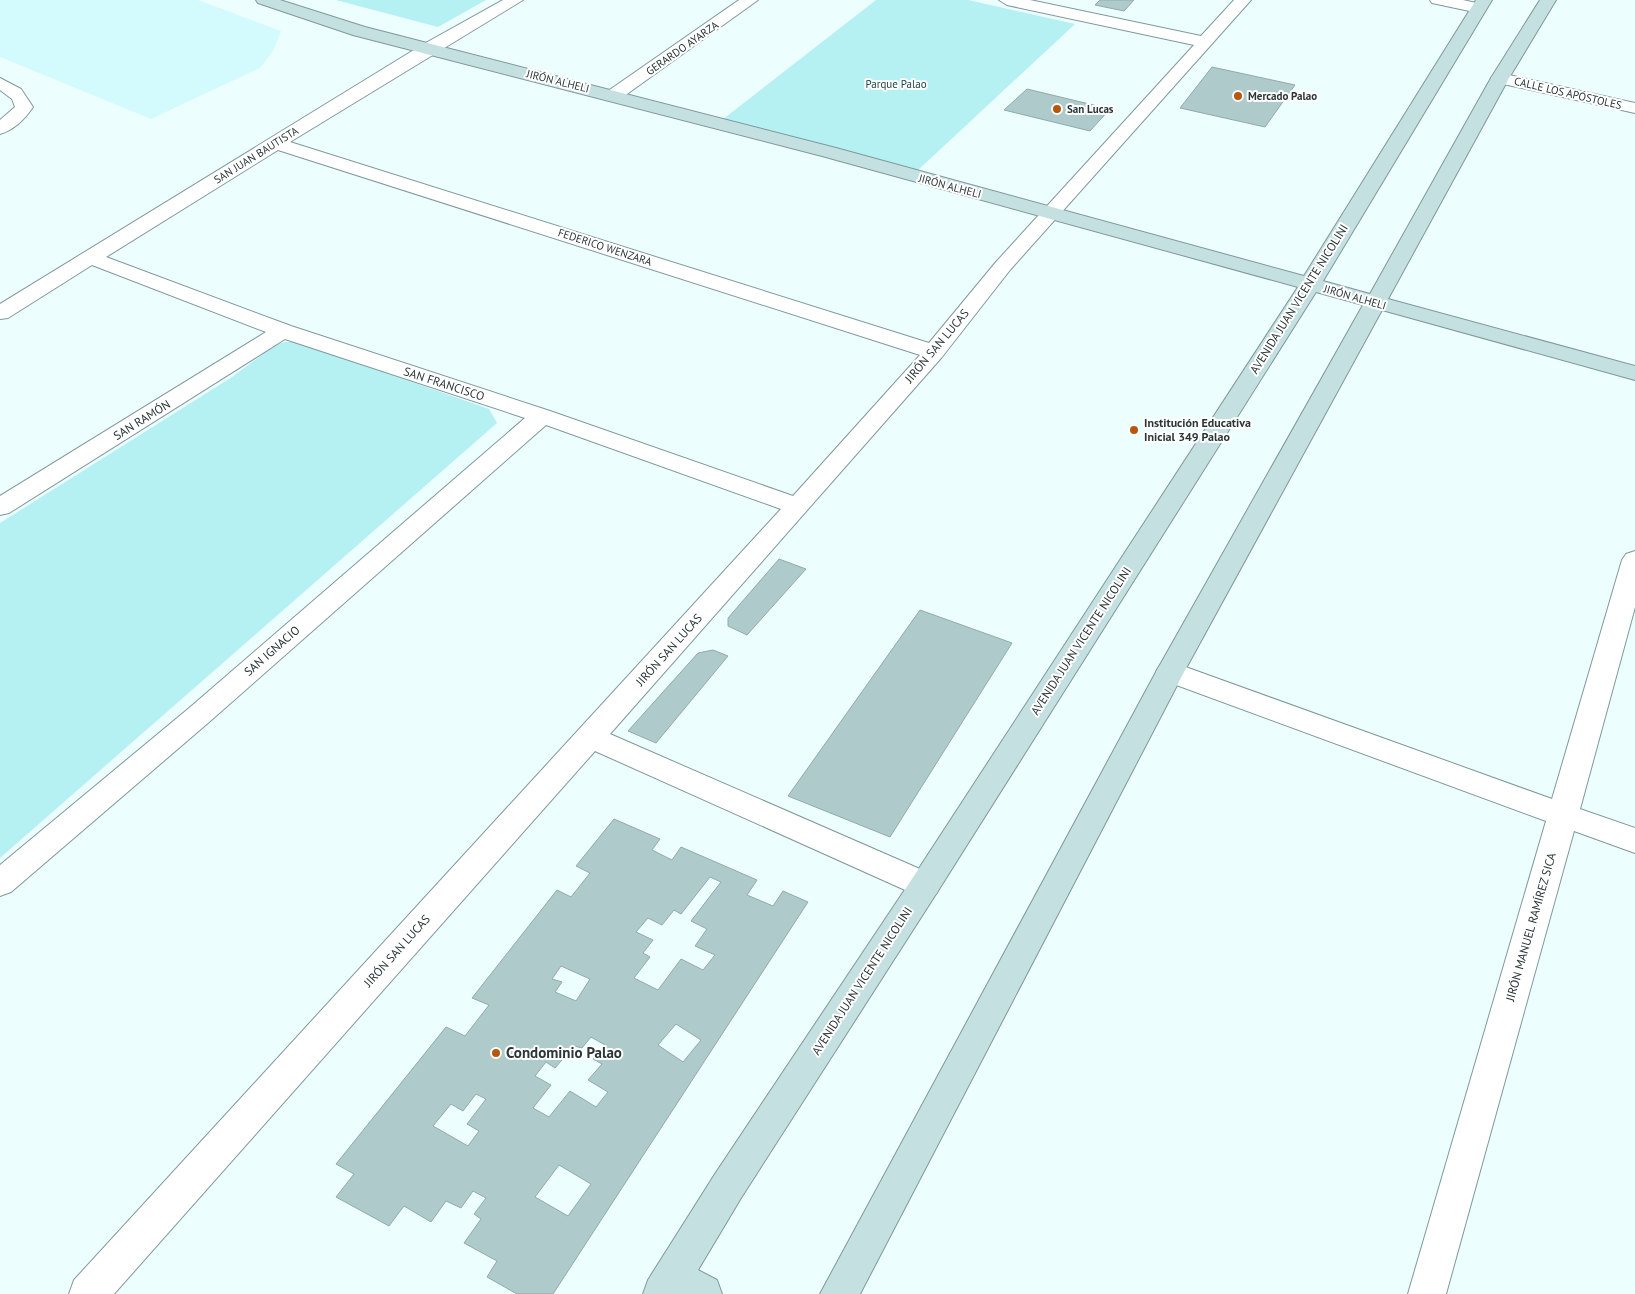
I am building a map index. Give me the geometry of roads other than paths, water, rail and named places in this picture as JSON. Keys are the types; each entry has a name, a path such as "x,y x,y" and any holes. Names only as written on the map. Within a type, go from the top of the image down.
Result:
{"street":[{"name":"JIRÓN ALHELI","path":"264,0 359,31 614,95 1052,213 1310,284 1375,304 1635,373"},
{"name":"SAN JUAN BAUTISTA","path":"0,313 428,49 515,0"},
{"name":"GERARDO AYARZA","path":"614,95 750,0"},
{"path":"1007,0 1205,42"},
{"name":"JIRÓN SAN LUCAS","path":"88,1294 798,506 934,352 1003,266 1243,0"},
{"path":"1438,0 1481,4"},
{"path":"838,1294 1170,672 1500,78 1548,0"},
{"name":"AVENIDA JUAN VICENTE NICOLINI","path":"679,1288 728,1186 925,885 1310,284 1481,4"},
{"name":"CALLE LOS APÓSTOLES","path":"1500,78 1635,108"},
{"path":"0,83 11,89 21,98 24,107 19,115 0,128"},
{"name":"FEDERICO WENZARA","path":"275,143 934,352"},
{"name":"SAN FRANCISCO","path":"91,258 283,331 542,416 798,506"},
{"name":"SAN RAMÓN","path":"0,507 283,331"},
{"name":"SAN IGNACIO","path":"0,883 198,716 542,416"},
{"name":"JIRÓN MANUEL RAMÍREZ SICA","path":"1427,1294 1635,560"},
{"path":"1170,672 1635,841"},
{"path":"590,737 925,885"}],"place":[{"name":"Mercado Palao","path":"1238,96"},
{"name":"San Lucas","path":"1057,109"},
{"name":"Institución Educativa Inicial 349 Palao","path":"1134,430"},
{"name":"Condominio Palao","path":"496,1053"}],"park label":[{"name":"Parque Palao","path":"896,84"}]}
